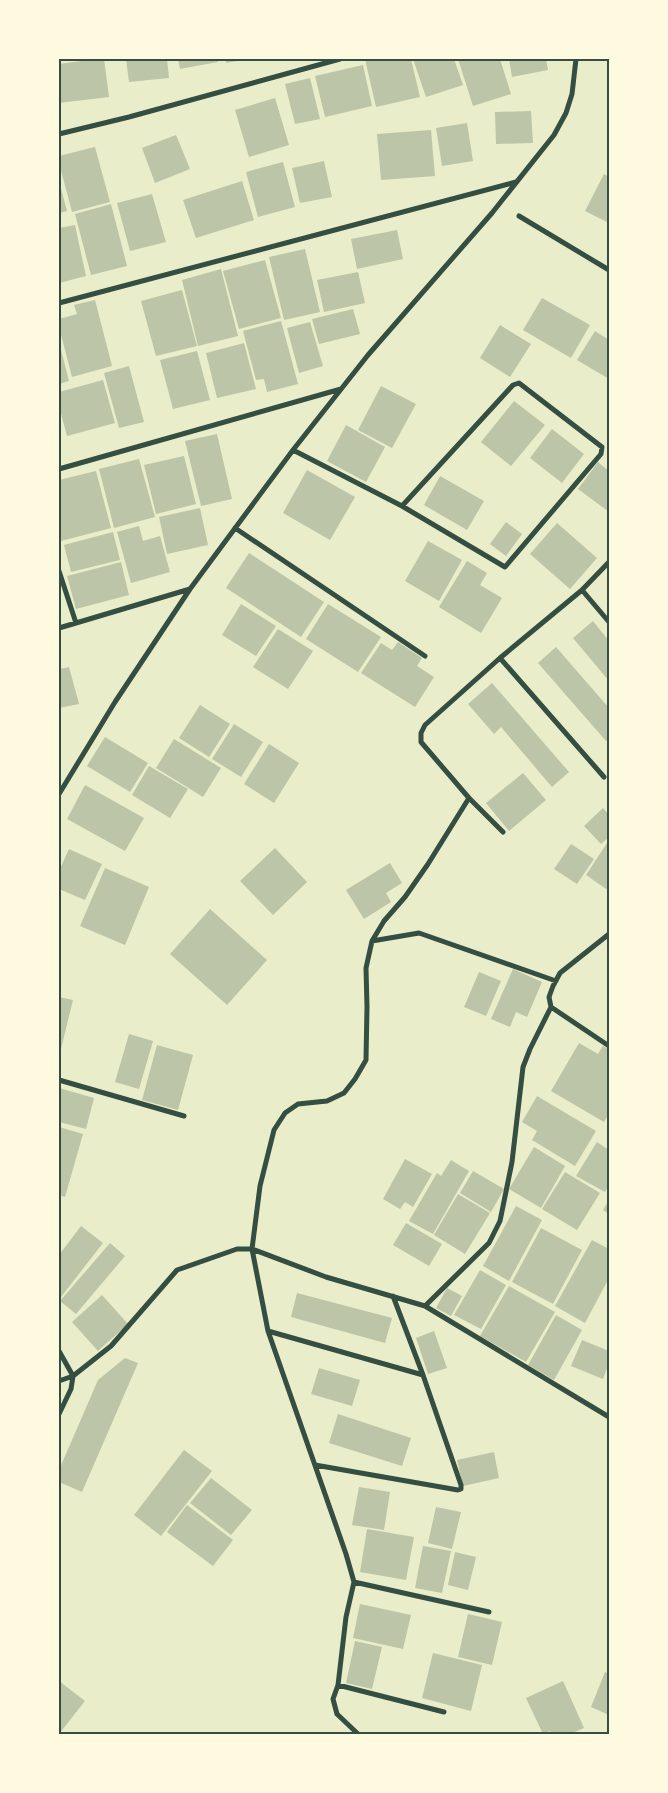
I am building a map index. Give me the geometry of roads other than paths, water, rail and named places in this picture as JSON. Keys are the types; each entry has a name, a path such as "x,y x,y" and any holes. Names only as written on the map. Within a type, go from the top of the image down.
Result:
{"street":[{"path":"59,134 129,117 340,59"},
{"path":"60,792 115,702 190,589 293,450 368,355 492,213 554,135 566,113 572,94 576,59"},
{"path":"59,303 516,182"},
{"path":"519,216 609,270"},
{"path":"293,450 402,506 505,567 601,454 602,447 519,383 512,384 402,506"},
{"path":"59,469 341,389"},
{"path":"235,528 425,656"},
{"path":"503,832 469,798 421,742 421,733 425,725 500,658 582,590 609,562"},
{"path":"59,571 76,623"},
{"path":"59,628 190,589"},
{"path":"582,590 609,622"},
{"path":"500,658 604,778"},
{"path":"358,1734 337,1714 333,1699 338,1685 346,1616 354,1582 346,1554 268,1331 252,1249 260,1186 274,1130 286,1112 298,1104 327,1101 344,1093 355,1080 366,1060 366,968 372,941 384,920 405,897 428,864 469,798"},
{"path":"372,941 419,933 556,981"},
{"path":"425,1306 489,1243 500,1221 512,1162 523,1067 551,1007 549,997 560,973 609,934"},
{"path":"551,1007 609,1046"},
{"path":"59,1080 184,1116"},
{"path":"59,1381 73,1376 111,1346 177,1270 237,1249 252,1249 326,1277 425,1306 609,1417"},
{"path":"315,1465 461,1489 423,1375 393,1296"},
{"path":"268,1331 423,1375"},
{"path":"59,1351 73,1376 71,1388 59,1414"},
{"path":"354,1582 489,1612"},
{"path":"338,1685 444,1712"}]}
